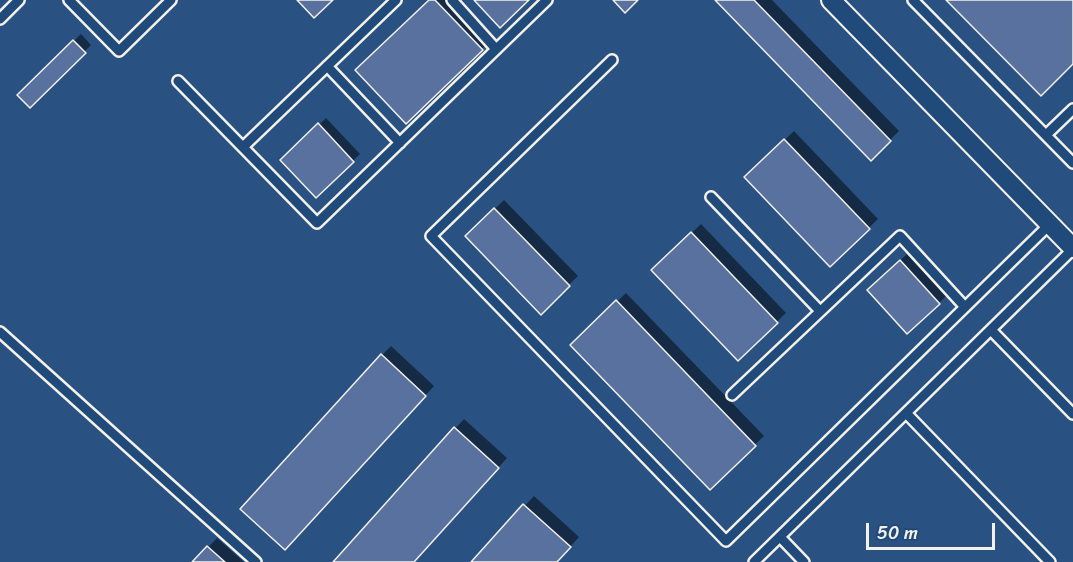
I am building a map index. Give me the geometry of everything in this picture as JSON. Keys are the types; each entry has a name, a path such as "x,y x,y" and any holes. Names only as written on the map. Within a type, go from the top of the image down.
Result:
{"street":[{"path":"831,0 1073,249"}],"lane":[{"path":"0,19 19,0"},
{"path":"69,0 119,51 171,0"},
{"path":"243,147 396,0"},
{"path":"452,0 496,49"},
{"path":"178,81 316,223 547,0"},
{"path":"913,0 1073,163"},
{"path":"612,60 430,236 726,541 1050,224"},
{"path":"327,66 400,143"},
{"path":"1046,135 1073,109"},
{"path":"711,197 820,311"},
{"path":"732,395 900,236 965,307"},
{"path":"754,562 1073,249"},
{"path":"991,330 1073,414"},
{"path":"0,332 256,562"},
{"path":"906,413 1050,562"},
{"path":"780,537 804,562"}],"building":[{"path":"297,0 333,0 314,18"},
{"path":"429,0 435,0 483,50 406,124 355,70"},
{"path":"474,0 529,0 500,28"},
{"path":"613,0 638,0 625,13"},
{"path":"715,0 754,0 891,141 871,161"},
{"path":"946,0 1073,0 1073,64 1041,96"},
{"path":"73,40 86,53 30,108 17,95"},
{"path":"318,123 354,162 316,198 280,160"},
{"path":"784,139 870,229 830,267 744,177"},
{"path":"494,208 570,286 541,315 465,236"},
{"path":"691,232 778,323 738,361 651,270"},
{"path":"900,260 940,304 907,334 867,290"},
{"path":"616,300 756,446 710,490 570,345"},
{"path":"381,354 426,396 285,550 240,509"},
{"path":"454,427 499,468 414,562 333,562"},
{"path":"523,504 571,547 557,562 471,562"},
{"path":"207,546 225,562 192,562"}]}
